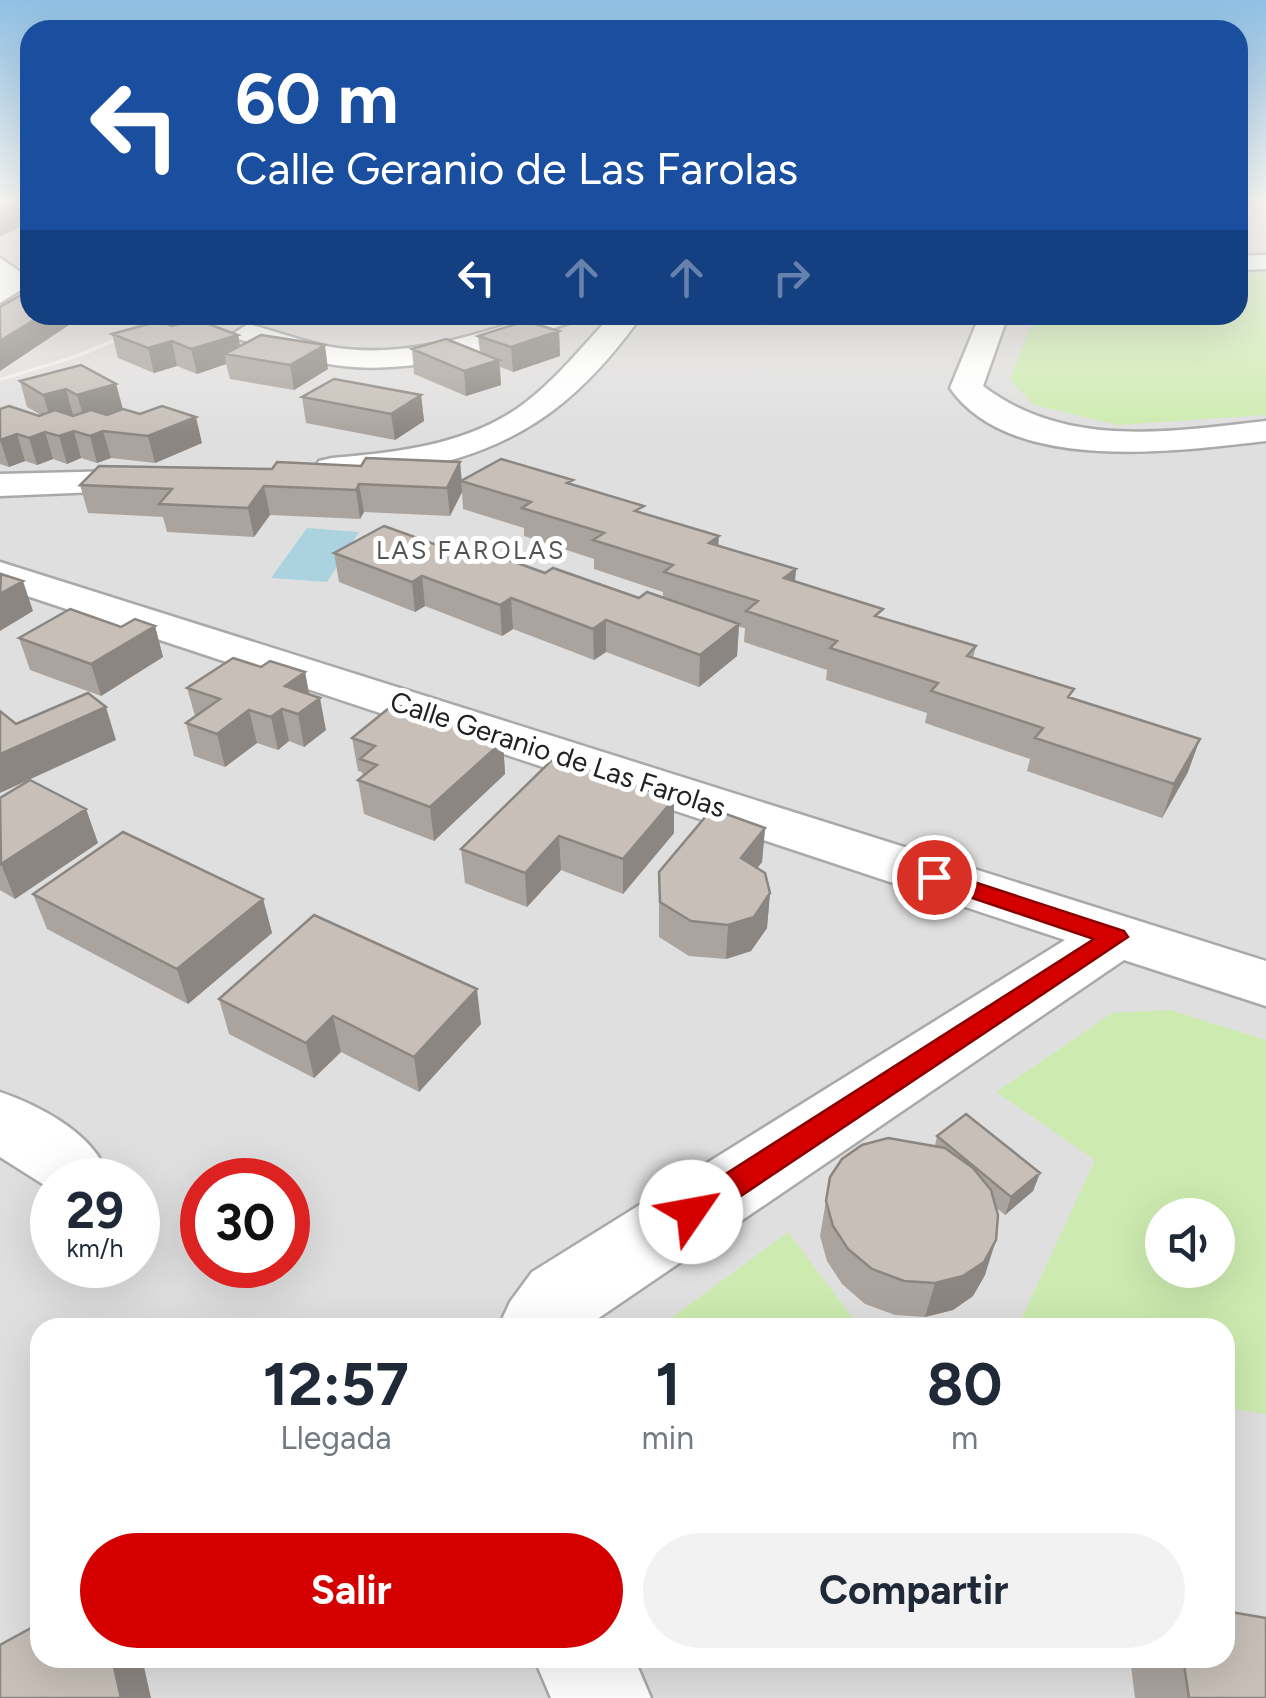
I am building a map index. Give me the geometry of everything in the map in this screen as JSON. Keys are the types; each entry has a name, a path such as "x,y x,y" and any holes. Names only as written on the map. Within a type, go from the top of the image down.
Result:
{"street":[{"path":"248,333 337,357 394,360 461,349 534,325"},
{"path":"308,472 376,466 450,448 519,422 618,325"},
{"path":"990,325 966,388 987,410 1024,426 1088,440 1145,443 1266,431"},
{"path":"2,488 191,480"},
{"name":"Calle Geranio de Las Farolas","path":"0,574 1266,984"},
{"path":"545,1318 560,1297 1115,937"},
{"path":"0,1120 56,1158"},
{"path":"587,1668 602,1698"}],"shaded area":[{"path":"0,278 20,278 20,325 147,325 72,356 0,378"},
{"name":"LAS FAROLAS","path":"1248,278 1266,278 1266,1698 0,1698 0,381 77,358 157,325 1248,325"}],"green space":[{"path":"1248,278 1266,278 1266,415 1118,425 1034,405 1010,379 1031,325 1248,325"},
{"path":"1170,1010 1266,1040 1266,1414 1235,1409 1235,1318 1022,1318 1095,1160 996,1092 1112,1013"},
{"path":"788,1232 853,1318 671,1318"}],"water":[{"path":"307,528 359,532 327,582 271,578"}],"building":[{"path":"20,296 20,325 26,325 0,341 0,307"},
{"path":"145,325 211,325 238,335 191,349 172,341 148,348 112,334"},
{"path":"512,325 539,325 559,331 511,347 478,336"},
{"path":"261,335 325,345 290,365 225,354"},
{"path":"446,339 499,360 464,371 412,349"},
{"path":"81,365 116,384 77,395 66,389 43,395 20,381"},
{"path":"334,379 421,395 391,414 302,397"},
{"path":"9,406 39,416 55,410 73,416 91,410 107,415 123,409 140,414 162,406 196,417 148,436 103,431 90,436 74,431 59,436 45,432 29,438 17,434 0,440 0,409"},
{"path":"366,458 460,462 447,488 359,484 356,490 264,486 248,508 159,504 172,489 80,485 99,466 272,469 277,462 361,466"},
{"path":"501,459 644,506 635,511 719,536 709,543 796,569 784,578 883,609 875,616 976,646 967,656 1074,689 1068,697 1200,739 1174,784 1035,738 1043,728 931,691 938,683 830,648 837,641 746,611 758,601 664,572 673,565 593,540 604,533 522,508 531,502 461,481"},
{"path":"384,526 456,552 468,545 545,573 553,568 639,598 647,592 739,624 700,655 606,620 593,629 511,598 500,605 422,576 412,582 334,553"},
{"path":"1,574 23,581 0,594"},
{"path":"70,609 121,627 135,619 155,626 91,664 19,638"},
{"path":"233,658 261,667 270,661 305,672 285,686 320,698 298,714 282,709 271,717 249,710 217,734 186,723 220,699 187,688"},
{"path":"88,693 106,707 0,754 0,711 16,724"},
{"path":"394,704 503,741 430,807 358,780 377,765 360,759 375,746 352,738"},
{"path":"554,758 674,799 623,859 559,836 525,873 461,849"},
{"path":"30,780 86,809 1,864 0,798"},
{"path":"712,809 765,828 741,858 765,873 770,893 754,917 728,925 691,921 660,902 659,872"},
{"path":"123,832 263,899 177,969 33,894"},
{"path":"314,915 477,989 414,1057 333,1016 306,1043 219,999"},
{"path":"966,1114 1040,1173 1011,1197 937,1136"},
{"path":"888,1138 945,1148 973,1168 991,1190 998,1215 996,1240 984,1262 963,1276 935,1283 904,1281 872,1269 848,1249 833,1226 826,1201 830,1177 842,1159 862,1145"},
{"path":"1235,1613 1266,1618 1266,1698 1189,1698 1184,1668 1235,1668"},
{"path":"30,1628 30,1668 114,1668 121,1698 0,1698 0,1645"}],"district":[{"name":"LAS FAROLAS","path":"471,550"}],"route":[{"path":"691,1212 1115,937 934,877"}]}
